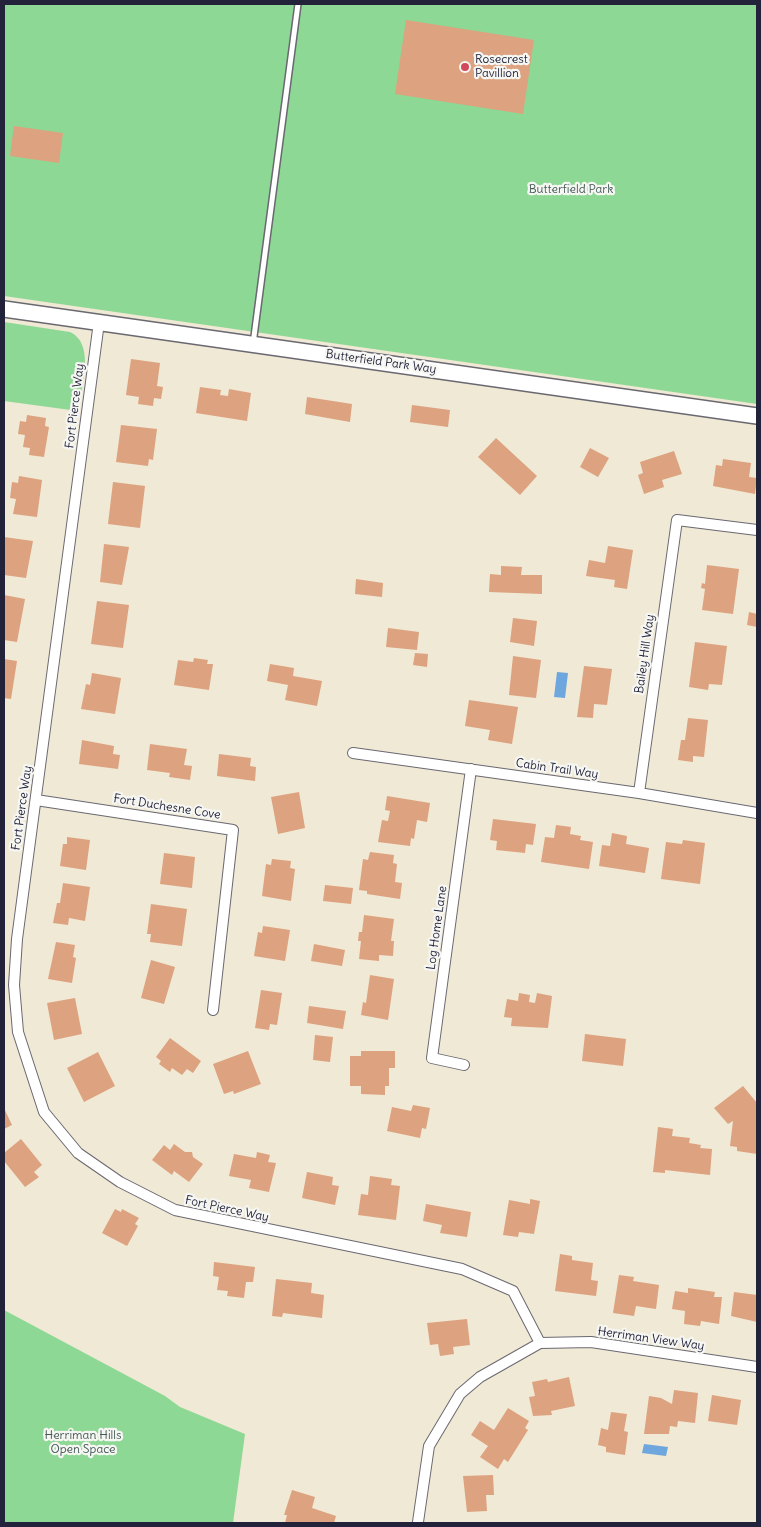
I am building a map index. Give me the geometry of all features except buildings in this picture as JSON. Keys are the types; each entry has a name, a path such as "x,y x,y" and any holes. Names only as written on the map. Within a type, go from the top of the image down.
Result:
{"street":[{"name":"Butterfield Park Way","path":"4,309 757,416"},
{"name":"Fort Pierce Way","path":"98,322 17,939 14,985 18,1032 44,1112 78,1153 120,1182 175,1210 462,1269 514,1291 540,1343"},
{"name":"Bailey Hill Way","path":"639,793 677,520 757,530"},
{"name":"Cabin Trail Way","path":"353,753 639,793 757,813"},
{"name":"Log Home Lane","path":"464,1065 432,1058 471,769"},
{"name":"Fort Duchesne Cove","path":"36,800 233,830 213,1010"},
{"name":"Herriman View Way","path":"540,1343 591,1342 757,1367"},
{"path":"418,1522 428,1446 460,1394 480,1377 540,1343"}],"lane":[{"path":"253,344 298,4"}],"green space":[{"name":"Butterfield Park","path":"4,4 757,4 757,404 4,296"},
{"path":"4,322 70,332 78,338 83,346 85,367 78,411 4,401"},
{"name":"Herriman Hills Open Space","path":"4,1310 165,1396 180,1407 245,1434 233,1523 4,1523"}],"water":[{"path":"557,672 568,673 565,698 554,697"},
{"path":"644,1444 668,1447 666,1456 642,1453"}],"place":[{"name":"Rosecrest Pavillion","path":"465,67"}]}
